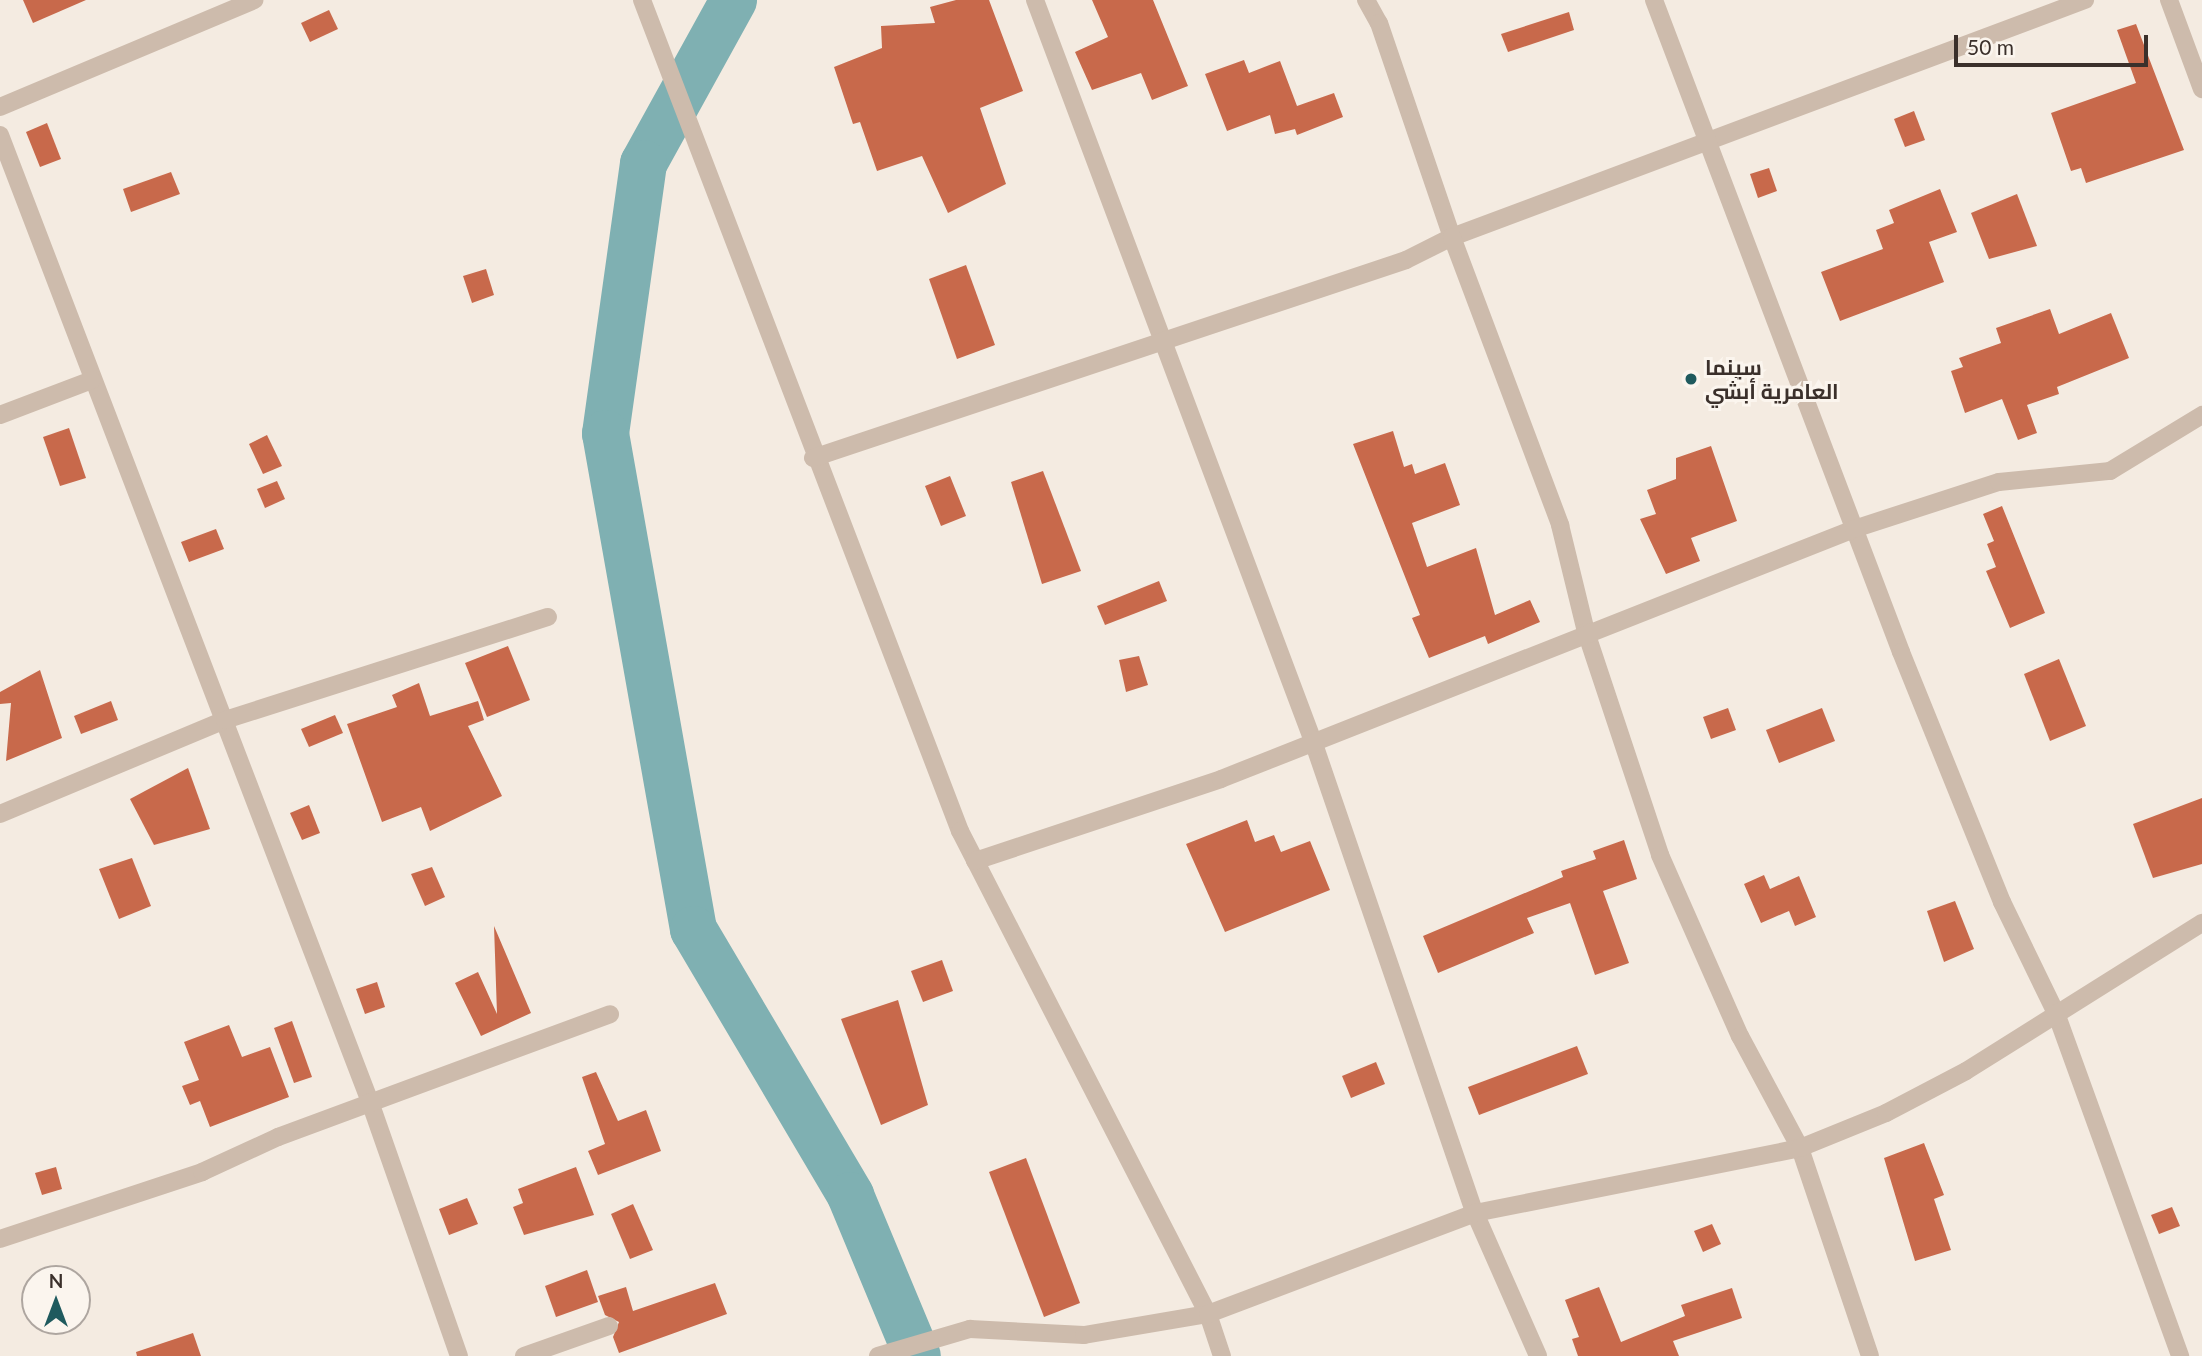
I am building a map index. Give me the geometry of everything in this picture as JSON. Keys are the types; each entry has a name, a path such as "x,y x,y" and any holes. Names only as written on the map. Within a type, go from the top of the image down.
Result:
{"street":[{"path":"0,107 254,0"},
{"path":"642,0 903,694 975,861 1208,1314 1222,1356"},
{"path":"1035,0 1314,744 1475,1213 1538,1356"},
{"path":"1366,0 1379,23 1452,237 1560,525 1586,632 1660,855 1740,1036 1800,1148 1870,1356"},
{"path":"1654,0 1711,141 1854,529 2002,902 2056,1013 2180,1356"},
{"path":"813,457 988,402 1163,337 1406,260 1452,237 2085,0"},
{"path":"2169,0 2202,89"},
{"path":"0,135 370,1102 459,1356"},
{"path":"0,415 92,380"},
{"path":"975,861 1314,744 1586,632 1854,529 1999,482 2110,471 2202,415"},
{"path":"0,814 225,720 548,617"},
{"path":"878,1356 970,1329 1084,1335 1208,1314 1475,1213 1800,1148 1886,1113 2202,923"},
{"path":"0,1239 202,1172 370,1102 610,1014"},
{"path":"524,1356 609,1326"}],"building":[{"path":"23,0 86,0 33,23"},
{"path":"956,0 989,0 1023,91 980,108 1006,184 948,213 922,156 877,171 860,122 853,124 834,67 882,48 881,26 935,23 930,7"},
{"path":"1092,0 1153,0 1188,86 1152,100 1141,73 1092,90 1075,52 1108,37"},
{"path":"329,10 338,29 310,42 301,23"},
{"path":"1569,12 1574,30 1508,52 1501,34"},
{"path":"2136,24 2184,150 2086,183 2081,168 2071,171 2051,113 2136,83 2117,30"},
{"path":"1244,60 1249,73 1280,61 1297,106 1334,93 1343,117 1297,135 1295,129 1275,134 1270,115 1227,131 1205,74"},
{"path":"1914,111 1925,140 1905,147 1894,119"},
{"path":"47,123 61,159 40,167 26,132"},
{"path":"1769,168 1777,191 1758,198 1750,174"},
{"path":"171,172 180,194 131,212 123,189"},
{"path":"1940,189 1957,232 1929,242 1944,282 1840,321 1821,272 1883,249 1876,230 1894,223 1889,210"},
{"path":"2017,194 2037,246 1989,259 1971,213"},
{"path":"966,265 995,345 957,359 929,279"},
{"path":"486,269 494,295 472,303 463,276"},
{"path":"2050,309 2059,334 2111,313 2129,358 2057,387 2059,394 2027,405 2037,433 2018,440 2002,399 1965,413 1951,371 1963,367 1959,358 2001,343 1996,328"},
{"path":"69,428 86,478 60,486 43,437"},
{"path":"1393,431 1404,467 1412,464 1415,474 1445,463 1460,505 1412,523 1427,567 1476,548 1495,615 1530,600 1540,622 1488,644 1485,636 1429,658 1412,618 1420,615 1353,444"},
{"path":"267,435 282,466 263,474 249,444"},
{"path":"1711,446 1737,521 1691,538 1700,561 1666,574 1640,519 1656,514 1647,490 1676,479 1676,458"},
{"path":"1043,471 1081,571 1042,584 1011,482"},
{"path":"950,476 966,516 941,526 925,486"},
{"path":"277,481 285,499 265,508 257,489"},
{"path":"2002,506 2045,613 2010,628 1986,571 1996,567 1987,544 1994,541 1983,514"},
{"path":"216,529 224,549 189,562 181,542"},
{"path":"1159,581 1167,601 1105,625 1097,606"},
{"path":"508,646 530,700 487,717 465,663"},
{"path":"1139,656 1148,685 1126,692 1119,660"},
{"path":"2059,659 2086,726 2050,741 2024,674"},
{"path":"40,670 62,738 6,761 11,703 0,704 0,692"},
{"path":"419,683 430,716 478,701 484,720 468,726 502,796 430,831 421,807 382,822 347,724 397,707 392,695"},
{"path":"111,701 118,720 81,734 74,716"},
{"path":"1728,708 1736,730 1711,739 1703,717"},
{"path":"1822,708 1835,741 1779,763 1766,730"},
{"path":"335,715 343,733 309,747 301,729"},
{"path":"188,768 210,829 154,845 130,799"},
{"path":"2202,798 2202,864 2153,878 2133,824"},
{"path":"309,805 320,833 302,840 290,813"},
{"path":"1247,820 1255,842 1274,835 1281,852 1310,841 1330,890 1225,932 1186,844"},
{"path":"1624,840 1637,879 1603,891 1629,963 1595,975 1570,903 1527,918 1534,933 1438,973 1423,936 1563,877 1561,871 1596,859 1593,851"},
{"path":"132,858 151,906 119,919 99,869"},
{"path":"432,867 445,897 425,906 411,874"},
{"path":"1764,875 1770,889 1799,876 1816,917 1795,926 1789,911 1761,923 1744,884"},
{"path":"1955,901 1974,949 1944,962 1927,911"},
{"path":"494,926 531,1013 481,1036 455,983 478,972 497,1014"},
{"path":"942,960 953,991 923,1002 911,971"},
{"path":"377,982 385,1007 365,1014 356,989"},
{"path":"898,1000 928,1105 881,1125 841,1019"},
{"path":"292,1021 312,1077 294,1083 274,1028"},
{"path":"229,1025 242,1057 270,1047 289,1097 210,1127 200,1101 190,1105 182,1086 199,1080 184,1042"},
{"path":"1577,1046 1588,1074 1479,1115 1468,1087"},
{"path":"1376,1062 1385,1084 1351,1098 1342,1076"},
{"path":"596,1072 618,1121 646,1110 661,1151 598,1175 588,1151 605,1144 582,1077"},
{"path":"1924,1143 1944,1195 1934,1199 1951,1250 1915,1261 1884,1158"},
{"path":"1026,1158 1080,1303 1044,1317 989,1172"},
{"path":"56,1167 62,1189 42,1195 35,1173"},
{"path":"576,1167 594,1215 524,1235 513,1207 523,1203 518,1189"},
{"path":"467,1198 478,1224 449,1235 439,1209"},
{"path":"633,1204 653,1250 630,1259 611,1214"},
{"path":"2172,1207 2180,1226 2159,1234 2151,1215"},
{"path":"1712,1224 1721,1244 1703,1252 1694,1231"},
{"path":"587,1270 598,1302 556,1317 545,1286"},
{"path":"715,1283 727,1314 619,1353 613,1337 619,1322 605,1315 598,1296 626,1287 633,1311"},
{"path":"1599,1287 1621,1342 1685,1316 1681,1305 1732,1288 1742,1318 1673,1341 1679,1356 1578,1356 1572,1339 1579,1337 1565,1300"},
{"path":"193,1333 201,1356 137,1356 136,1352"}],"waterway":[{"path":"733,0 643,163 605,433 693,929 850,1195 917,1356"}],"place":[{"name":"سينما العامرية أبشي","path":"1691,379"}]}
